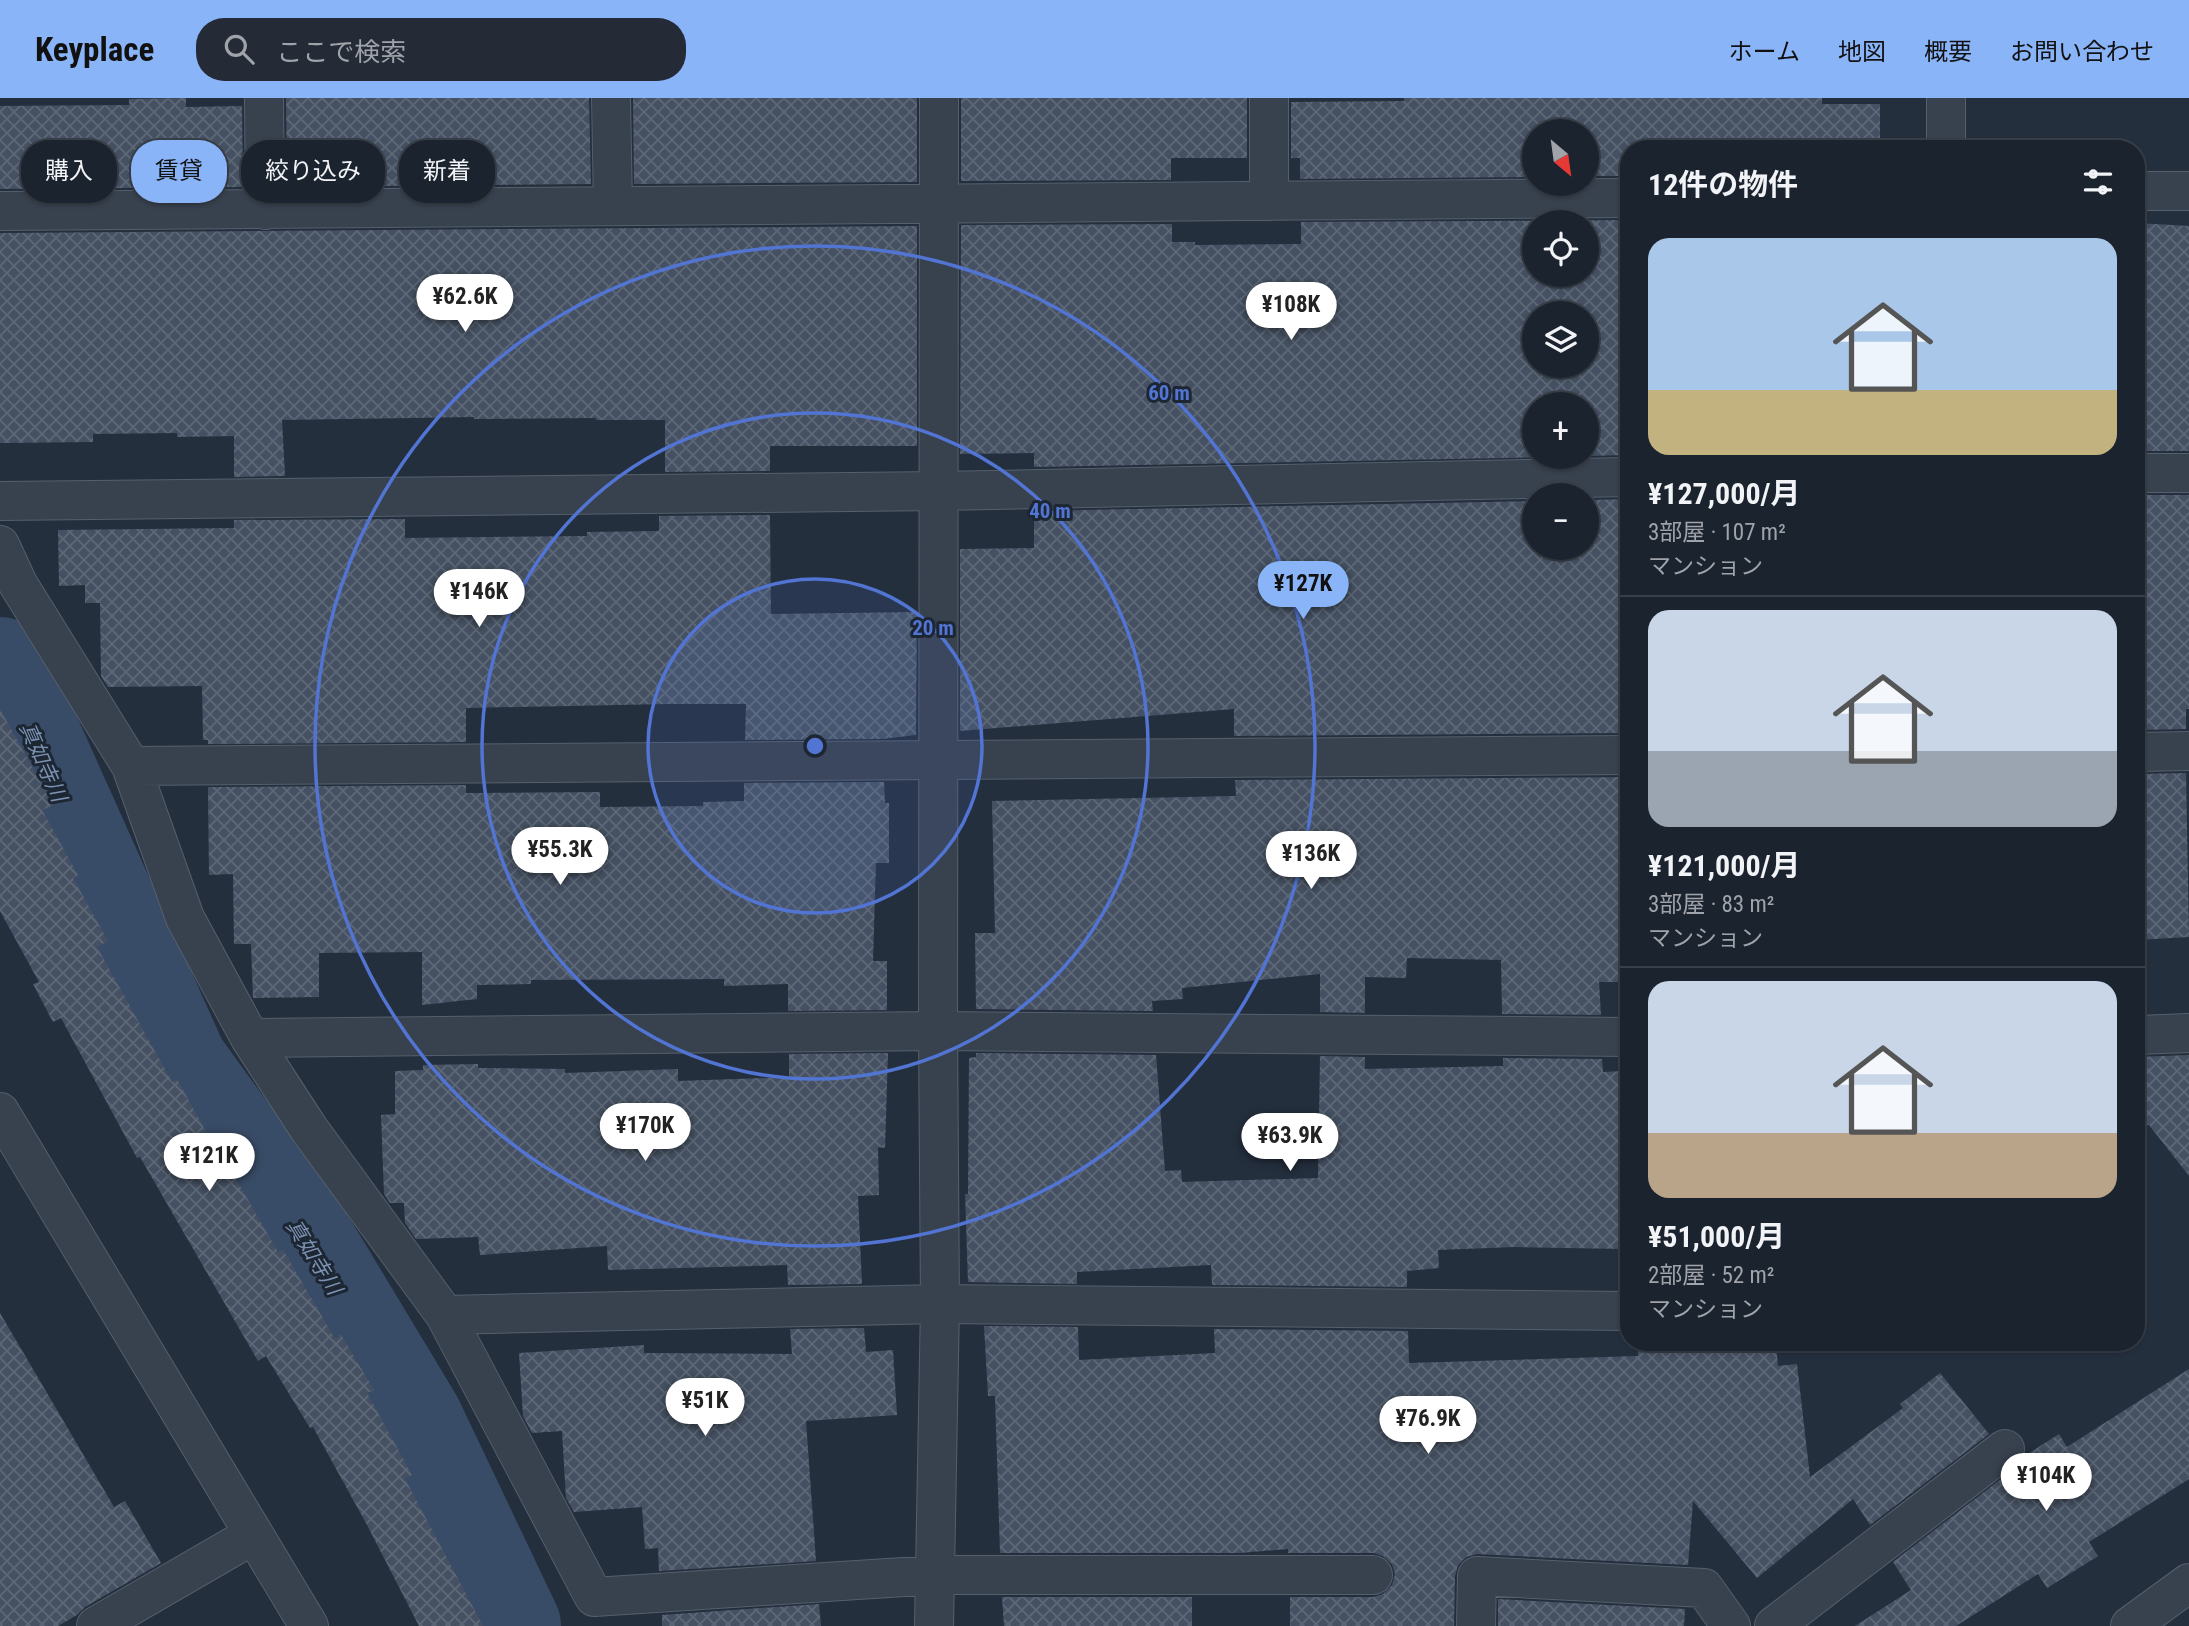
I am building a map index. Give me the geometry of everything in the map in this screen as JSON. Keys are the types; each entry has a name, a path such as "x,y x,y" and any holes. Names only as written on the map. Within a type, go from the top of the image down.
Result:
{"street":[{"path":"264,98 265,210"},
{"path":"611,98 613,206"},
{"path":"934,1626 940,1304 937,1031 939,98"},
{"path":"1269,98 1269,201"},
{"path":"1946,98 1946,140"},
{"path":"2145,191 2189,191"},
{"path":"0,211 1620,198"},
{"path":"2145,473 2189,473"},
{"path":"0,501 938,491 1620,477"},
{"path":"0,545 9,589 131,766 184,918 250,1038 309,1129 445,1315 603,1612 935,1575 1373,1575"},
{"path":"2145,752 2189,751"},
{"path":"131,766 1620,755"},
{"path":"250,1038 937,1031 1620,1037"},
{"path":"2145,1035 2189,1033"},
{"path":"0,1112 309,1626"},
{"path":"445,1315 940,1304 1620,1311"},
{"path":"1774,1626 2005,1449"},
{"path":"96,1626 253,1535"},
{"path":"1476,1626 1477,1576 1704,1588 1731,1626"},
{"path":"2130,1626 2189,1583"}],"building":[{"path":"186,98 186,107 242,106 241,187 227,187 227,140 131,140 131,188 117,188 117,140 21,140 21,189 0,189 0,106 129,105 129,99"},
{"path":"286,98 589,98 591,184 495,185 495,140 399,140 399,186 385,186 385,140 286,140"},
{"path":"633,98 917,98 917,182 634,184"},
{"path":"961,98 1247,98 1247,158 1171,158 1171,180 961,181"},
{"path":"1404,98 1822,98 1822,104 1880,104 1880,140 1620,140 1620,176 1600,176 1600,119 1522,119 1522,177 1300,179 1300,158 1291,158 1291,102 1404,101"},
{"path":"1599,220 1620,220 1620,455 1599,456 1599,392 1522,392 1522,458 1034,467 1034,453 960,454 961,225 1172,224 1172,242 1195,242 1195,245 1301,244 1301,222 1522,221 1522,287 1599,287"},
{"path":"2145,223 2189,226 2189,451 2145,451"},
{"path":"917,226 917,446 770,446 770,471 665,472 665,420 474,417 282,420 285,476 234,477 234,436 177,437 177,433 93,434 93,442 0,443 0,233"},
{"path":"2145,495 2189,495 2189,709 2186,709 2186,729 2145,730"},
{"path":"1620,499 1620,733 1234,736 1234,709 960,731 960,549 1034,548 1034,511 1522,501 1522,560 1599,560 1599,500"},
{"path":"770,515 771,614 917,612 916,735 882,739 745,740 746,704 667,704 466,708 466,742 208,744 208,740 203,740 202,686 108,687 101,676 100,603 85,603 85,585 59,586 58,530 234,528 234,520 405,519 405,538 587,536 587,532 659,531 659,516"},
{"path":"0,709 53,805 42,810 78,875 73,878 108,941 97,947 172,1082 177,1079 230,1176 233,1174 278,1252 283,1250 335,1339 341,1335 374,1390 367,1393 412,1475 405,1479 483,1626 419,1626 313,1427 310,1428 266,1356 258,1361 140,1157 137,1158 61,1018 53,1022 33,984 39,982 0,911"},
{"path":"2186,773 2189,937 2145,940 2145,774"},
{"path":"1620,777 1620,982 1599,982 1601,1015 1502,1014 1501,960 1407,958 1406,978 1365,977 1365,1013 1320,1012 1320,974 1182,988 1183,999 1152,1001 1153,1011 976,1009 975,933 995,933 992,801 1236,796 1235,780"},
{"path":"884,782 885,803 889,803 889,863 876,863 873,961 887,961 887,1010 788,1011 788,984 724,986 724,979 531,980 531,984 477,985 477,999 422,1005 422,952 319,953 319,997 253,998 251,944 234,944 233,874 209,875 208,787 466,785 466,793 600,792 600,807 703,806 703,802 744,801 744,783"},
{"path":"888,1053 885,1148 878,1147 879,1195 858,1196 862,1284 788,1285 787,1265 608,1270 607,1246 480,1255 478,1237 416,1239 405,1223 404,1203 390,1203 384,1194 381,1115 395,1114 395,1071 423,1070 423,1065 478,1064 478,1068 565,1069 565,1073 678,1069 678,1081 789,1077 789,1054"},
{"path":"976,1053 1156,1055 1165,1171 1181,1170 1182,1182 1318,1178 1320,1056 1365,1057 1365,1069 1503,1066 1503,1058 1602,1059 1603,1072 1620,1071 1620,1249 1514,1247 1438,1250 1439,1268 1407,1271 1407,1287 1212,1285 1211,1265 1077,1272 1077,1284 968,1282 965,1194 968,1194 969,1058 976,1057"},
{"path":"2189,1055 2189,1176 2149,1125 2145,1125 2145,1057"},
{"path":"0,1313 114,1507 125,1501 161,1563 85,1607 58,1626 0,1626"},
{"path":"984,1326 1078,1327 1079,1360 1215,1353 1214,1329 1408,1331 1409,1363 1638,1356 1638,1351 1777,1351 1778,1366 1797,1364 1810,1477 1903,1408 1900,1404 1940,1373 1989,1434 1870,1525 1853,1499 1757,1578 1693,1501 1688,1565 1477,1554 1466,1557 1458,1565 1455,1576 1454,1626 1290,1626 1290,1597 1373,1597 1383,1594 1392,1585 1395,1574 1392,1564 1383,1556 1374,1553 1288,1553 1288,1549 1240,1553 1000,1553 995,1396 988,1396"},
{"path":"864,1328 866,1352 893,1350 897,1415 806,1421 816,1561 659,1571 658,1548 645,1549 642,1507 574,1512 566,1498 562,1431 532,1433 523,1416 519,1353 644,1345 644,1353 792,1354 790,1329"},
{"path":"2189,1369 2189,1479 2089,1542 2098,1556 2047,1588 2038,1574 1956,1626 1855,1626 1911,1590 1893,1562 2018,1466 2026,1455 2059,1434 2067,1447"},
{"path":"1002,1597 1192,1597 1192,1626 1004,1626"},
{"path":"1498,1599 1685,1609 1684,1626 1498,1626"},
{"path":"819,1604 821,1626 662,1626 662,1615"}],"waterway":[{"name":"真如寺川","path":"0,667 178,1064 296,1226 413,1420 511,1626"}]}
